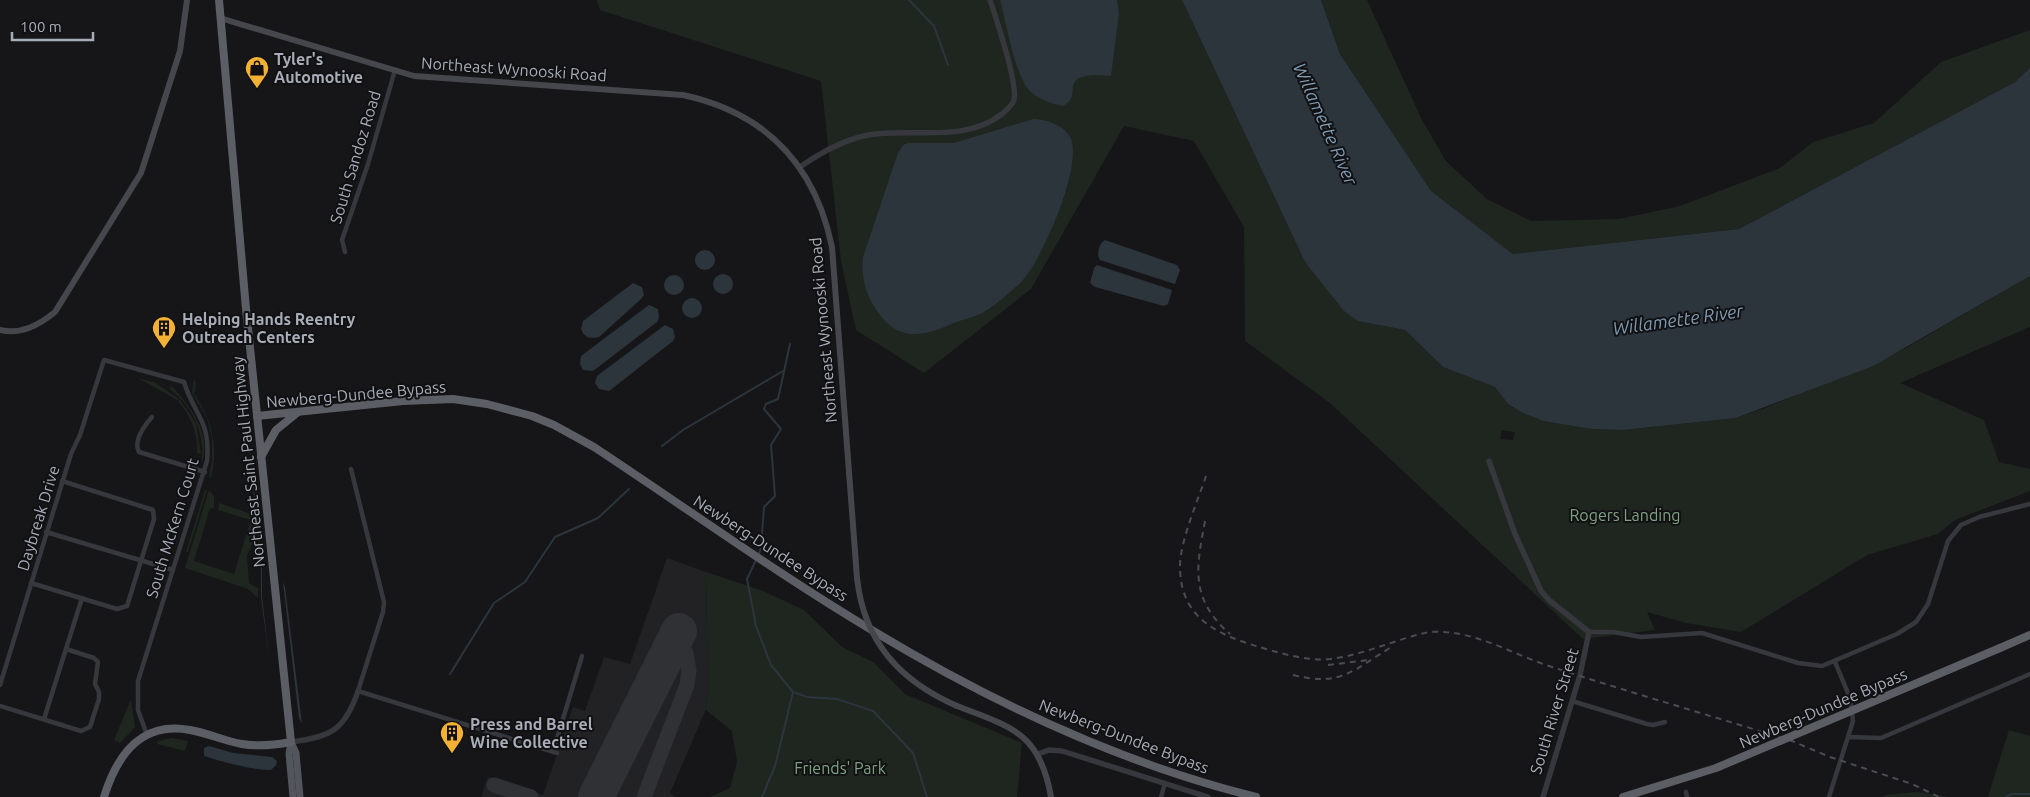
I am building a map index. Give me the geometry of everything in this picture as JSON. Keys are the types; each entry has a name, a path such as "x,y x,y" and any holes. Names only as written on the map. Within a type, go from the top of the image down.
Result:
{"highway":[{"name":"Northeast Saint Paul Highway","path":"219,0 257,416 291,742"},
{"name":"Newberg-Dundee Bypass","path":"257,416 446,399 510,408 554,424 846,613 938,668 1050,723 1153,764 1256,797"},
{"path":"261,457 276,430 298,412"},
{"name":"Newberg-Dundee Bypass","path":"1623,797 1716,768 2030,635"},
{"path":"104,797 119,759 132,745 147,735 174,728 192,730 250,745 291,742"}],"main road":[{"path":"0,330 16,331 28,329 43,322 55,312 135,187 147,159 180,51 187,0"},
{"name":"Northeast Wynooski Road","path":"220,18 414,76 444,80 667,93 704,99 754,123 779,144 800,167 816,195 824,215 832,247 857,578 861,603 867,621 884,652 919,686 957,706 1013,729 1026,739 1038,754 1047,773 1051,797"},
{"name":"Northeast Saint Paul Highway","path":"291,742 289,754 293,797"},
{"name":"Northeast Saint Paul Highway","path":"291,742 296,753 300,797"}],"street":[{"path":"800,167 833,147 867,135 900,132 928,134 969,128 987,122 1009,108 1014,100 1012,78 990,0"},
{"name":"South Sandoz Road","path":"345,252 342,240 368,164 395,70"},
{"name":"South McKern Court","path":"104,360 184,382 189,397 205,425 208,451 205,472 138,681 138,710 147,735"},
{"name":"Daybreak Drive","path":"0,684 62,481 80,435 104,360"},
{"path":"152,417 143,426 137,446 139,452 205,472"},
{"path":"1489,461 1515,534 1541,591 1549,600 1589,632 1613,632 1641,637 1702,633 1805,665 1822,666 1835,662 1898,634 1916,622 1928,604 1948,540 1961,525 1979,517 2030,504"},
{"path":"291,742 321,738 332,732 350,712 383,612 384,602 351,469"},
{"path":"31,583 117,609 127,606 154,519 153,510 62,481"},
{"path":"46,532 173,570"},
{"path":"44,719 82,598"},
{"name":"South River Street","path":"1543,797 1586,656 1589,632"},
{"path":"0,706 82,731 90,728 99,699 99,692 95,684 98,662 94,658 66,649"},
{"path":"358,691 555,752 582,656"},
{"path":"1829,797 1853,721 1853,710 1835,662"},
{"path":"1848,737 1881,738 2030,674"},
{"path":"1572,701 1647,724 1653,725 1665,722"},
{"path":"1038,754 1049,750 1062,750 1208,797"},
{"path":"1161,797 1165,783"}],"shaded area":[{"path":"667,558 706,572 708,690 706,709 670,793 675,797 481,797 488,777 543,795 573,707 585,711 604,657 630,664"}],"green space":[{"name":"Rogers Landing","path":"597,0 1182,0 1305,262 1358,321 1405,330 1443,367 1495,387 1508,404 1521,412 1592,429 1623,430 1736,418 1768,407 1906,348 2030,276 2030,327 1900,383 1984,420 1999,462 2030,469 2030,491 1955,520 1938,534 1867,555 1741,632 1686,623 1647,612 1655,630 1583,639 1330,403 1245,341 1244,227 1194,141 1124,126 1031,289 924,373 856,330 841,261 821,81 600,10","holes":["1502,430 1515,432 1513,440 1500,439"]},
{"path":"1321,0 1367,0 1422,120 1446,161 1487,199 1531,221 1619,219 1680,206 1780,168 1813,142 1874,123 1941,62 2030,30 2030,68 2015,82 1739,229 1513,254 1431,191 1340,54"},
{"path":"138,378 156,383 179,399 177,400"},
{"path":"194,379 196,384 194,394 207,417 192,393"},
{"path":"171,385 191,410 201,430 204,440 202,463 201,437 196,421 188,407 170,389"},
{"path":"180,400 196,423 201,454 197,453 193,425 178,401"},
{"path":"207,420 214,445 213,467 211,478 209,477 212,460 212,438"},
{"path":"205,490 207,490 188,552 186,552"},
{"path":"209,490 214,496 214,509 210,508 194,561 234,574 251,520 218,510 219,503 254,515 256,533 247,556 249,583 258,588 258,598 248,589 185,568"},
{"name":"Friends' Park","path":"706,572 763,591 804,610 842,647 873,662 905,694 1022,743 1017,797 710,797 730,788 737,762 732,731 706,710 708,690"},
{"path":"131,699 135,727 120,743 114,740"},
{"path":"2009,730 2030,736 2030,797 1988,797"},
{"path":"172,738 188,741 185,751 157,744 158,741"},
{"path":"1918,792 1949,797 1884,797 1885,795"}],"water":[{"path":"1000,0 1117,0 1119,13 1111,76 1093,75 1076,80 1072,96 1063,106 1039,98 1028,89 1019,71 1011,47"},
{"name":"Willamette River","path":"1182,0 1321,0 1340,54 1431,191 1513,254 1739,229 2015,82 2030,68 2030,276 1873,366 1736,418 1623,430 1592,429 1544,421 1521,412 1508,404 1495,387 1443,367 1405,330 1358,321 1344,311 1305,262"},
{"path":"1033,119 1044,120 1065,130 1071,139 1073,152 1071,170 1059,212 1031,269 1023,280 1009,293 992,307 978,315 925,333 909,334 893,328 880,315 870,300 864,284 862,266 863,257 898,153 903,145 908,143 954,143"},
{"path":"1105,240 1177,265 1180,270 1175,284 1100,260 1098,255 1099,249"},
{"path":"705,250 712,253 715,260 712,267 705,270 698,267 695,260 698,253"},
{"path":"1097,265 1172,290 1168,304 1164,306 1095,287 1090,283 1094,268"},
{"path":"723,274 730,277 733,284 730,291 723,294 716,291 713,284 716,277"},
{"path":"674,275 681,278 684,285 681,292 674,295 667,292 664,285 667,278"},
{"path":"633,283 642,287 644,295 641,299 599,337 590,338 586,336 581,329 583,321"},
{"path":"692,298 699,301 702,308 699,315 692,318 685,315 682,308 685,301"},
{"path":"649,305 658,309 659,318 657,322 593,371 583,370 580,364 581,356"},
{"path":"665,325 673,329 675,337 673,341 609,391 599,389 595,383 597,376"},
{"path":"245,403 262,563 262,597 269,657 261,597 261,568"},
{"path":"283,582 285,587 302,724 299,718"},
{"path":"209,746 233,753 272,757 277,761 276,765 271,770 245,767 204,756 204,748"}],"waterway":[{"path":"909,0 934,26 948,65"},
{"path":"758,556 761,548 764,507 775,496 771,445 781,429 764,409 766,404 778,399 790,344"},
{"path":"662,446 683,430 783,371"},
{"path":"450,674 494,603 525,582 555,537 598,518 629,489"},
{"path":"756,560 747,579 756,626 771,665 793,692 807,697 837,699 873,711 913,753 927,797"},
{"path":"762,797 775,766 793,692"},
{"path":"2006,797 2012,794 2030,794"}],"taxiway":[{"path":"644,797 687,685 689,671 686,653 678,647 669,651"},
{"path":"494,785 531,797"}],"runway":[{"path":"596,797 679,631"}],"railway":[{"path":"1206,476 1190,522 1183,547 1180,568 1182,586 1188,602 1196,614 1220,632 1266,649 1306,658 1322,659 1355,654 1429,632 1461,634 1477,638 1552,667 1792,741 1830,757 1912,784 1939,797"},
{"path":"1205,521 1198,569 1202,596 1217,621 1230,634"},
{"path":"1293,675 1324,679 1336,677 1357,669 1393,646"},
{"path":"1328,665 1368,660"}],"place":[{"name":"Tyler's Automotive","path":"257,89"},
{"name":"Helping Hands Reentry Outreach Centers","path":"164,349"},
{"name":"Press and Barrel Wine Collective","path":"452,754"}]}
